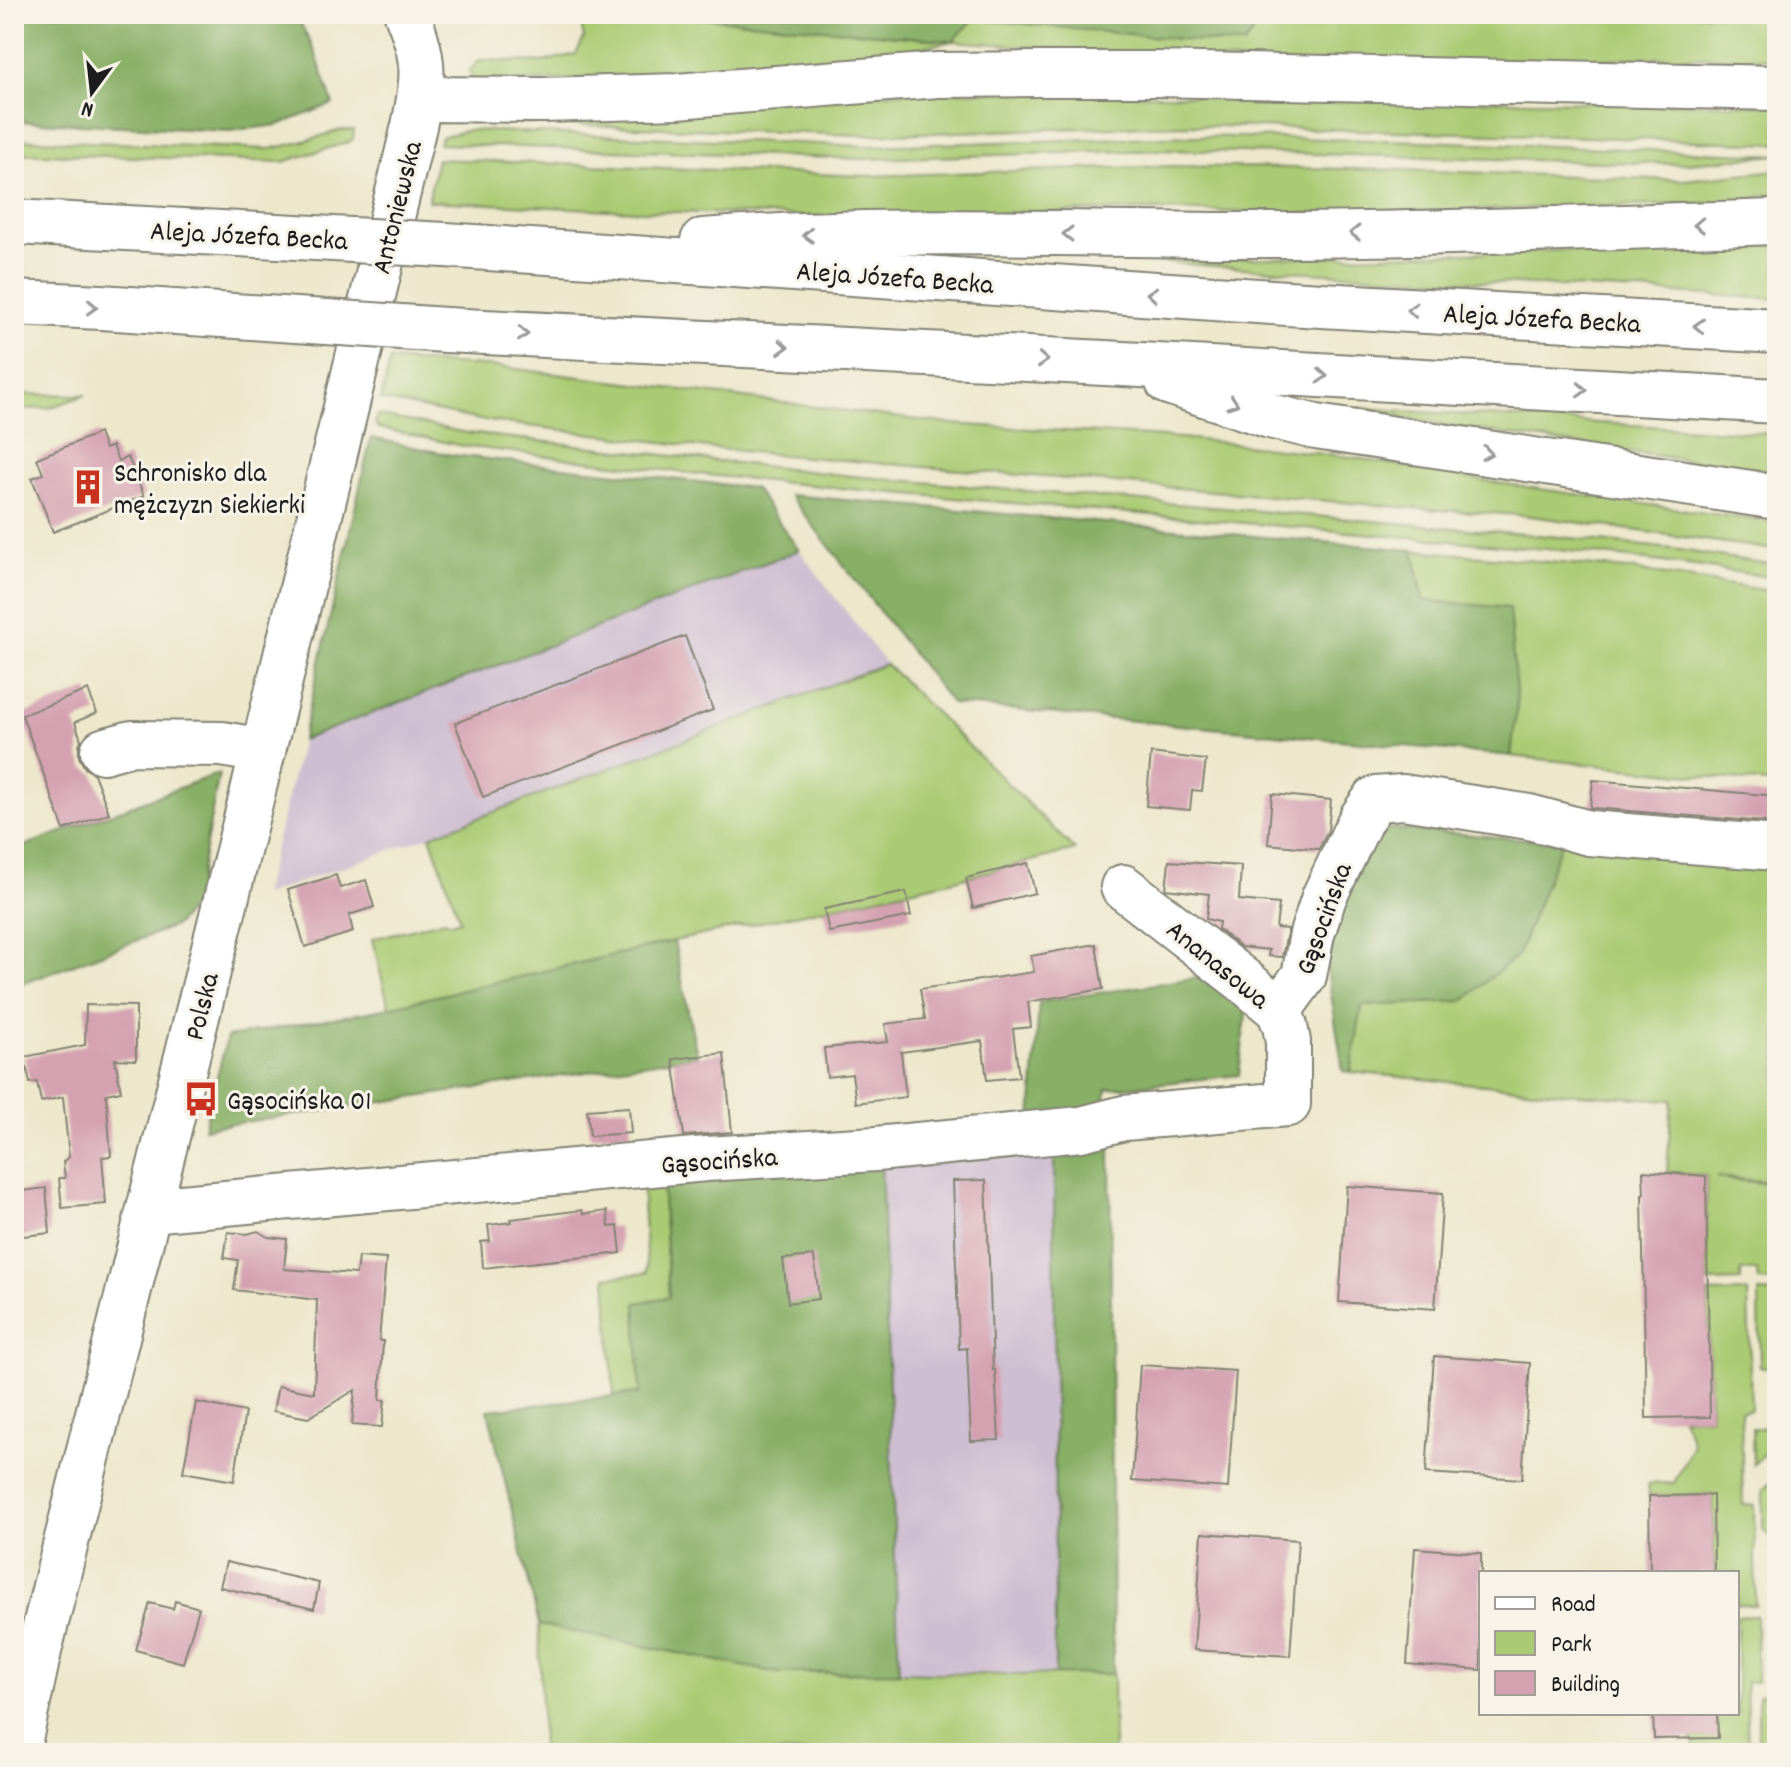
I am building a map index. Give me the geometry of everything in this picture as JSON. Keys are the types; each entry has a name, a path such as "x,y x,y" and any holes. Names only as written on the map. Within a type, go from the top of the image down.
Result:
{"main road":[{"name":"Antoniewska","path":"348,399 420,99 423,69 418,42 407,14"},
{"path":"420,99 543,100 677,96 938,75 1042,74 1777,88"},
{"name":"Aleja Józefa Becka","path":"14,222 445,245 1271,302 1777,331"},
{"path":"619,256 688,242 759,236 878,233 1286,235 1777,222"},
{"path":"14,303 446,330 1777,401"},
{"path":"1105,363 1270,416 1316,427 1777,497"},
{"name":"Polska","path":"17,1753 42,1636 348,399"},
{"path":"103,751 132,743 222,744 263,751"},
{"name":"Gąsocińska","path":"1279,1010 1304,976 1312,934 1324,897 1360,822 1375,799 1403,797 1529,817 1589,833 1777,848"},
{"name":"Ananasowa","path":"1123,887 1279,1010 1288,1042 1288,1104"},
{"name":"Gąsocińska","path":"149,1210 706,1159 876,1149 1081,1129 1124,1118 1288,1104"}],"shaded area":[{"path":"799,550 886,664 430,836 263,895 302,740"},
{"path":"1054,1139 1055,1674 899,1672 881,1159"}],"green space":[{"path":"14,14 296,14 315,52 333,104 278,125 230,131 14,121"},
{"path":"570,14 661,14 952,41 974,19 1243,45 1266,14 1777,14 1777,59 1693,57 1291,65 953,41 792,72 475,83 469,71 480,60 542,62 576,54 584,38 581,24"},
{"path":"661,14 1266,14 1244,45 974,19 953,41"},
{"path":"922,91 1777,105 1777,144 1186,125 858,135 497,122 435,123 446,116"},
{"path":"341,130 354,130 353,139 283,162 14,153 14,139 270,149"},
{"path":"468,130 870,146 1192,136 1424,141 1777,155 1678,164 1166,150 863,159 439,144 441,137"},
{"path":"437,159 866,176 1170,166 1406,170 1683,180 1777,170 1777,193 1732,203 1329,214 1150,210 833,217 428,201"},
{"path":"1777,245 1777,299 1143,261"},
{"path":"390,360 501,367 950,424 1182,438 1351,457 1492,482 1777,523 1777,550 1523,515 783,455 480,420 381,400"},
{"path":"14,394 86,395 49,408 14,409"},
{"path":"1358,408 1777,434 1777,472 1443,425"},
{"path":"377,415 467,433 852,476 1673,549 1777,565 1777,578 1569,551 697,474 463,446 379,428 375,424"},
{"path":"371,438 452,455 754,488 799,550 302,740"},
{"path":"789,495 1414,550 1423,600 1509,608 1517,705 1511,756 952,704"},
{"path":"1414,550 1627,569 1777,592 1777,784 1511,756 1517,705 1513,668 1423,600"},
{"path":"886,664 1075,850 951,881 389,1007 372,939 445,920 450,923 460,920 430,836"},
{"path":"219,773 195,904 175,926 14,987 14,844 16,849"},
{"path":"1375,827 1562,842 1518,955 1463,1001 1362,1006 1351,1072 1343,1071 1322,936"},
{"path":"1562,842 1777,860 1777,1182 1716,1177 1777,1184 1777,1282 1758,1281 1757,1271 1741,1271 1741,1281 1708,1282 1706,1176 1667,1172 1672,1100 1351,1072 1361,1006 1463,1001"},
{"path":"674,941 697,1056 204,1128 227,1037 368,1012"},
{"path":"1220,974 1234,988 1246,1014 1239,1075 1107,1089 1103,1108 1031,1120 1039,1002"},
{"path":"1110,1132 1113,1674 1055,1674 1054,1139"},
{"path":"881,1159 899,1672 778,1673 539,1625 488,1410 640,1393 636,1303 669,1297 662,1180"},
{"path":"662,1180 669,1298 636,1303 640,1393 614,1396 606,1277 647,1273 642,1181"},
{"path":"1748,1292 1751,1410 1741,1411 1743,1504 1754,1505 1756,1605 1739,1605 1739,1571 1714,1571 1713,1495 1649,1496 1648,1484 1674,1483 1687,1457 1692,1445 1682,1418 1710,1417 1708,1293"},
{"path":"1759,1292 1777,1293 1777,1370 1760,1366"},
{"path":"1777,1415 1777,1441 1753,1465 1752,1428 1762,1428"},
{"path":"1777,1476 1777,1540 1763,1530 1763,1490"},
{"path":"1777,1612 1777,1699 1771,1699 1771,1726 1777,1727 1777,1753 1758,1753 1758,1695 1767,1694 1766,1617"},
{"path":"1756,1615 1757,1682 1746,1682 1748,1753 1697,1753 1691,1738 1717,1737 1717,1715 1739,1715 1739,1616"},
{"path":"539,1625 778,1673 1113,1674 1114,1753 542,1753"}],"building":[{"name":"Schronisko dla mężczyzn Siekierki","path":"99,433 105,449 112,446 118,461 128,457 144,496 53,532 32,478 43,474 37,458"},
{"path":"685,636 713,710 483,797 455,723"},
{"path":"88,690 97,713 75,722 81,740 79,757 85,768 94,774 109,813 64,830 22,715"},
{"path":"1151,753 1206,760 1202,791 1192,790 1190,810 1146,806"},
{"path":"1593,780 1777,796 1777,823 1590,808"},
{"path":"1272,794 1331,800 1328,830 1319,849 1268,844"},
{"path":"1169,861 1241,866 1239,900 1279,904 1276,928 1288,929 1282,957 1268,956 1269,950 1241,947 1218,929 1219,922 1206,919 1209,894 1166,889"},
{"path":"1028,863 1035,893 973,908 966,878"},
{"path":"336,875 340,888 366,880 374,907 349,915 353,932 305,947 288,890"},
{"path":"906,892 911,916 829,932 824,909"},
{"path":"1096,944 1103,989 1028,1002 1031,1027 1013,1029 1019,1077 987,1080 982,1041 901,1052 906,1097 856,1103 852,1074 827,1077 824,1048 888,1042 885,1024 925,1019 920,989 1034,972 1031,956"},
{"path":"86,1005 136,1006 136,1060 115,1059 121,1091 106,1094 111,1156 102,1157 106,1204 62,1208 59,1178 65,1178 63,1162 69,1157 63,1097 41,1102 37,1082 30,1083 24,1057 85,1045"},
{"path":"724,1053 732,1132 684,1136 673,1059"},
{"path":"629,1107 631,1133 590,1136 587,1110"},
{"path":"1643,1171 1706,1176 1710,1417 1646,1418"},
{"path":"986,1180 993,1370 999,1440 971,1441 967,1348 959,1349 953,1181"},
{"path":"1347,1186 1443,1193 1435,1309 1339,1302"},
{"path":"46,1188 50,1233 14,1237 14,1192"},
{"path":"582,1210 583,1214 607,1211 609,1227 618,1226 621,1253 483,1268 481,1242 490,1241 488,1225"},
{"path":"258,1231 268,1237 287,1239 284,1269 356,1274 358,1257 386,1259 379,1341 383,1341 380,1400 385,1400 382,1427 352,1425 355,1390 308,1418 273,1411 278,1386 314,1393 317,1300 234,1290 238,1260 224,1258 228,1232 247,1234"},
{"path":"814,1256 819,1299 788,1303 783,1259"},
{"path":"1434,1356 1530,1363 1522,1479 1426,1473"},
{"path":"1140,1365 1236,1371 1228,1488 1132,1481"},
{"path":"196,1402 245,1412 234,1481 183,1472"},
{"path":"1713,1495 1714,1571 1650,1571 1649,1496"},
{"path":"1202,1533 1298,1540 1290,1656 1194,1650"},
{"path":"1415,1548 1481,1553 1479,1670 1407,1664"},
{"path":"226,1562 319,1583 314,1609 220,1587"},
{"path":"175,1601 199,1608 183,1663 136,1650 150,1603 173,1609"},
{"path":"1653,1715 1717,1715 1718,1738 1654,1739"}],"place":[{"name":"Schronisko dla mężczyzn Siekierki","path":"88,487"},
{"name":"Gąsocińska 01","path":"201,1099"}]}
